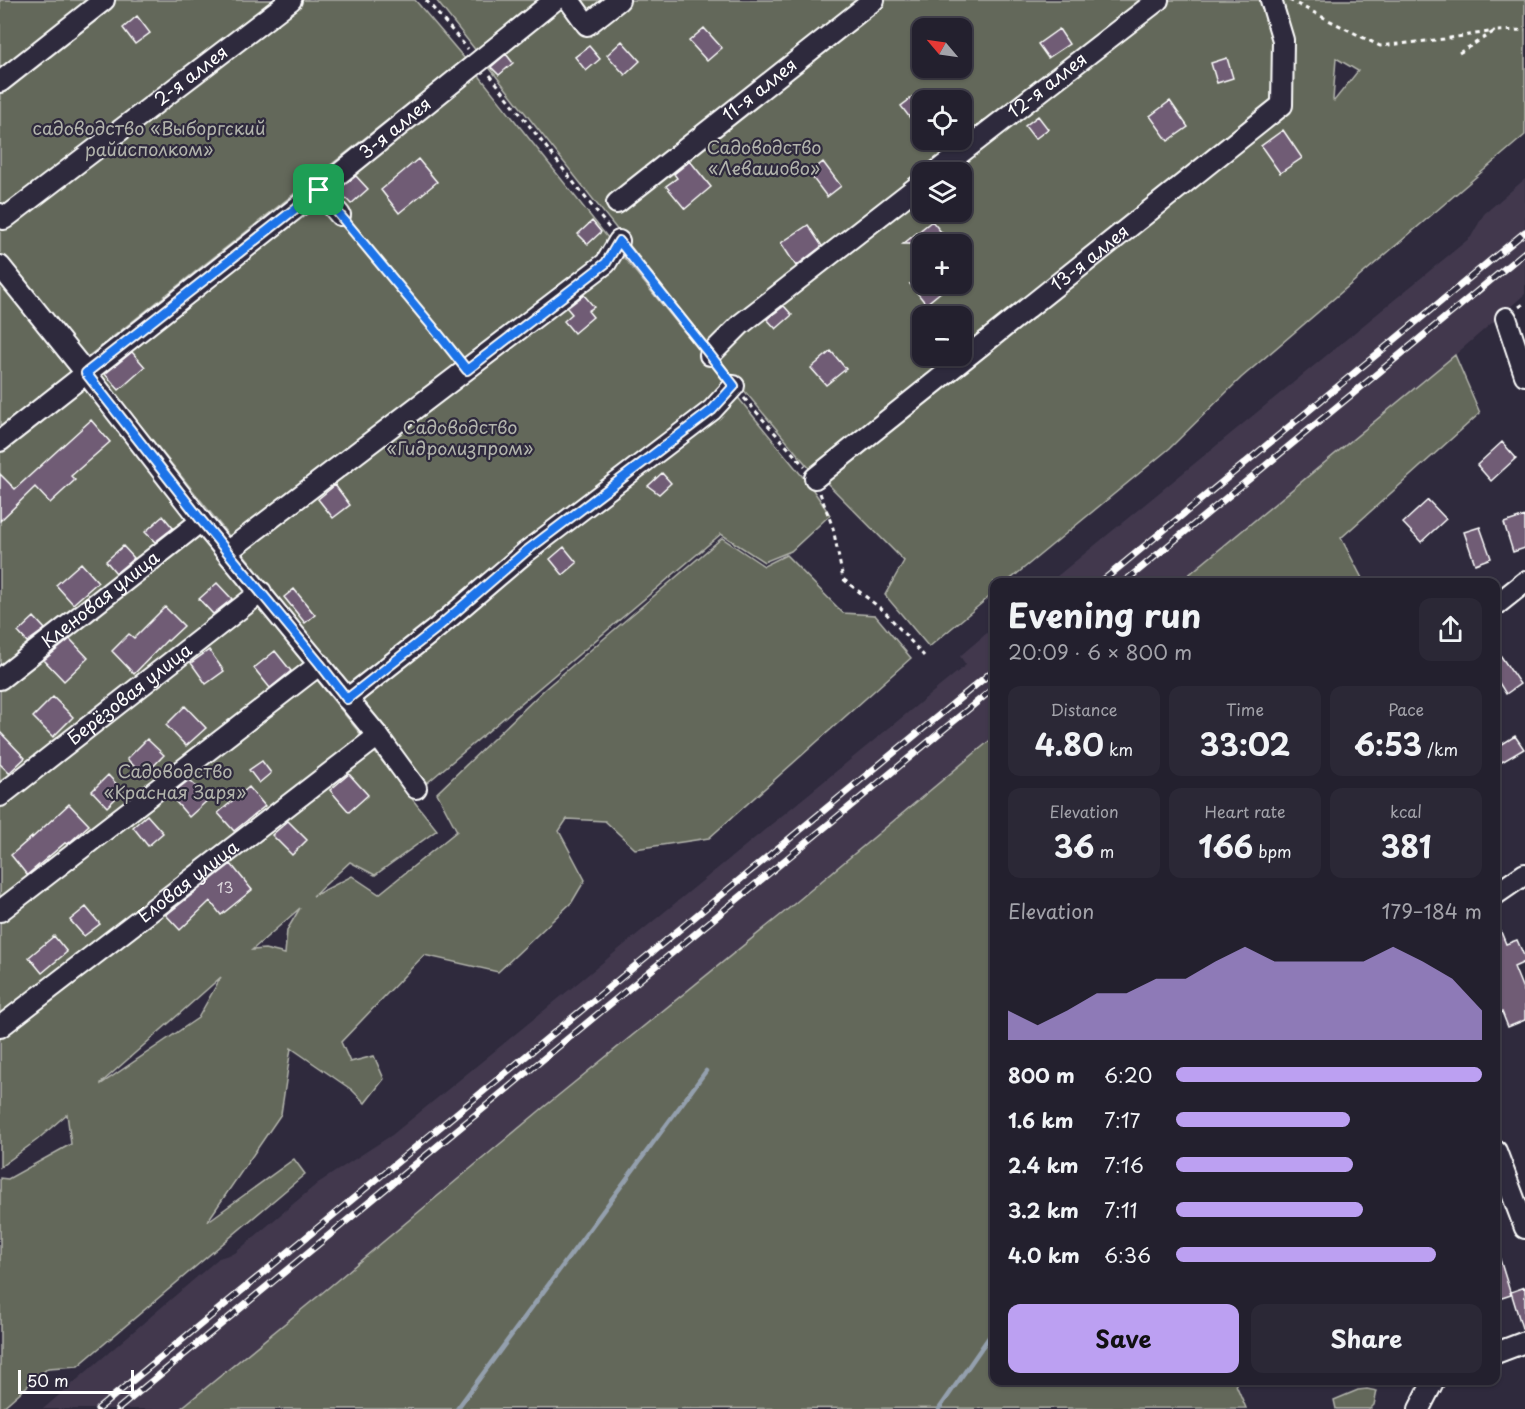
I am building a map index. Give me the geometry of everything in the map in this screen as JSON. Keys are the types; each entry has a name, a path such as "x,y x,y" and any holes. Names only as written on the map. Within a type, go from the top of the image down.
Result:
{"street":[{"path":"0,82 104,0"},
{"name":"2-я аллея","path":"2,217 291,0"},
{"name":"3-я аллея","path":"0,441 319,190 555,0"},
{"path":"569,0 587,25 619,0"},
{"name":"11-я аллея","path":"617,203 874,0"},
{"name":"12-я аллея","path":"949,162 1158,0"},
{"name":"13-я аллея","path":"815,478 1282,105 1282,40 1271,0"},
{"path":"319,190 340,215"},
{"path":"710,355 741,324 912,191"},
{"path":"228,551 606,263 619,241"},
{"path":"0,266 201,520 378,736 416,788"},
{"path":"1506,318 1525,375"},
{"path":"347,699 437,628 525,552 712,410 734,386"},
{"name":"Кленовая улица","path":"0,679 201,520"},
{"path":"1500,602 1525,582"},
{"name":"Берёзовая улица","path":"0,796 261,592"},
{"path":"0,911 320,664"},
{"name":"Еловая улица","path":"0,1027 378,736"},
{"path":"1500,891 1525,874"},
{"path":"1500,1162 1525,1228"},
{"path":"1500,1351 1525,1342"},
{"path":"1419,1409 1431,1385"}],"path":[{"path":"426,0 480,62 710,355"},
{"path":"1289,0 1380,46 1495,31 1525,30"},
{"path":"1459,53 1495,31"},
{"path":"340,215 467,370"},
{"path":"734,386 815,478 833,528 843,579 884,611 924,656"}],"shaded area":[{"path":"1525,179 1525,294 1455,355 1185,578 1055,578 1471,237 1484,214"},
{"path":"990,630 990,740 322,1293 180,1409 43,1409 219,1258 235,1253 318,1183 392,1135 966,665 960,656"}],"green space":[{"path":"0,0 98,0 0,78"},
{"name":"садоводство «Выборгский райисполком»","path":"111,0 415,0 465,59 86,358 0,257 0,88"},
{"name":"Садоводство «Левашово»","path":"436,0 1525,0 1525,135 1241,378 1170,448 1012,578 990,578 990,596 929,647 885,595 904,561 823,479 820,481 742,388","holes":["1336,58 1358,71 1334,101 1333,100"]},
{"name":"Садоводство «Гидролизпром»","path":"477,73 811,487 830,515 791,551 764,562 721,534 427,783 98,372"},
{"name":"Садоводство «Красная Заря»","path":"0,283 437,830 375,875 350,862 313,896 352,876 379,894 457,831 437,793 546,688 722,538 764,566 786,555 843,613 875,615 911,658 709,838 635,849 605,821 567,819 559,831 585,880 572,902 498,972 424,955 341,1042 350,1062 374,1056 384,1079 365,1103 352,1090 291,1048 281,1114 207,1222 294,1159 305,1174 78,1366 48,1368 1,1409 0,1178 8,1179 71,1144 67,1114 0,1167","holes":["300,908 287,930 285,954 265,949 252,950","221,977 198,1018 101,1084 101,1083"]},
{"path":"1455,355 1480,413 1341,538 1362,578 1185,578"},
{"path":"990,740 990,1385 1236,1385 1246,1408 180,1409 544,1107 782,914"},
{"path":"1358,1390 1377,1391 1374,1405 1370,1409 1336,1409 1334,1400"}],"building":[{"path":"137,16 150,33 135,44 123,28"},
{"path":"704,28 722,48 707,61 689,41"},
{"path":"1059,29 1069,44 1048,58 1038,44"},
{"path":"622,41 640,61 625,75 607,55"},
{"path":"589,46 600,59 586,71 575,57"},
{"path":"506,54 513,63 499,75 491,67"},
{"path":"1227,58 1233,78 1217,83 1211,63"},
{"path":"912,98 912,121 901,106"},
{"path":"1170,101 1188,127 1168,141 1150,116"},
{"path":"1038,116 1048,129 1035,139 1025,126"},
{"path":"1283,130 1302,158 1280,173 1261,146"},
{"path":"418,159 437,182 399,213 381,190"},
{"path":"690,161 711,187 685,209 666,186 677,178 674,174"},
{"path":"823,162 841,186 827,197 809,173"},
{"path":"356,176 368,189 351,204 338,190"},
{"path":"592,221 601,232 588,244 578,234"},
{"path":"933,222 943,234 916,234"},
{"path":"808,225 822,246 796,266 781,243"},
{"path":"912,237 912,244 903,244"},
{"path":"918,294 938,294 926,304"},
{"path":"584,295 594,307 588,311 593,317 574,333 564,321 572,314 567,308"},
{"path":"784,306 792,315 776,329 767,319"},
{"path":"831,351 846,369 826,385 811,368"},
{"path":"132,352 145,367 119,390 105,374"},
{"path":"91,420 110,442 71,476 75,480 50,503 35,487 0,521 0,474 15,489"},
{"path":"1502,442 1516,458 1491,481 1477,465"},
{"path":"662,473 671,483 659,494 648,486"},
{"path":"335,485 350,505 333,518 318,499"},
{"path":"1428,500 1446,519 1421,542 1403,523"},
{"path":"163,516 173,528 155,542 145,532"},
{"path":"1525,516 1525,548 1513,552 1504,523"},
{"path":"1480,527 1491,558 1475,564 1464,532"},
{"path":"123,546 134,558 116,573 106,561"},
{"path":"564,547 577,563 563,575 550,559"},
{"path":"81,563 98,582 73,604 56,585"},
{"path":"217,583 232,599 213,614 199,599"},
{"path":"294,589 315,615 305,623 284,597"},
{"path":"165,607 184,626 134,674 112,651 129,634 134,638"},
{"path":"34,617 45,629 27,642 18,632"},
{"path":"70,639 88,658 64,681 44,660"},
{"path":"209,650 224,671 206,684 191,663"},
{"path":"275,651 291,671 270,688 254,668"},
{"path":"1500,655 1520,684 1506,694 1500,684"},
{"path":"53,697 73,717 53,737 33,717"},
{"path":"185,706 206,728 186,746 166,725"},
{"path":"0,732 25,758 9,773 0,764"},
{"path":"1515,736 1524,749 1502,762 1500,745"},
{"path":"147,739 164,755 144,776 127,759"},
{"path":"262,761 271,773 259,783 249,770"},
{"path":"349,774 368,795 349,812 330,790"},
{"path":"108,775 123,791 107,807 92,791"},
{"path":"189,780 209,799 189,817 170,795"},
{"path":"249,787 265,806 234,831 218,813"},
{"path":"69,804 89,825 27,875 11,855"},
{"path":"147,815 163,833 148,846 133,827"},
{"path":"288,821 307,840 292,855 272,835"},
{"path":"231,864 252,890 221,915 210,901 180,930 166,915"},
{"path":"86,907 100,924 84,936 70,920"},
{"path":"1500,930 1506,944 1517,940 1525,958 1525,962 1514,967 1525,994 1525,1020 1508,1027 1502,1012 1500,1013"},
{"path":"54,936 67,952 42,973 29,957"},
{"path":"1500,1259 1511,1295 1500,1299"},
{"path":"1525,1287 1525,1328 1522,1328 1511,1292"}],"waterway":[{"path":"457,1409 706,1071"},
{"path":"939,1409 990,1336"}],"railway":[{"path":"1106,578 1525,232"},
{"path":"1129,578 1525,252"},
{"path":"98,1409 990,673"},
{"path":"118,1409 990,691"}],"route":[{"path":"319,190 467,370 606,263 619,241 734,386 712,410 525,552 437,628 347,699 201,520 86,373 319,190"}]}
